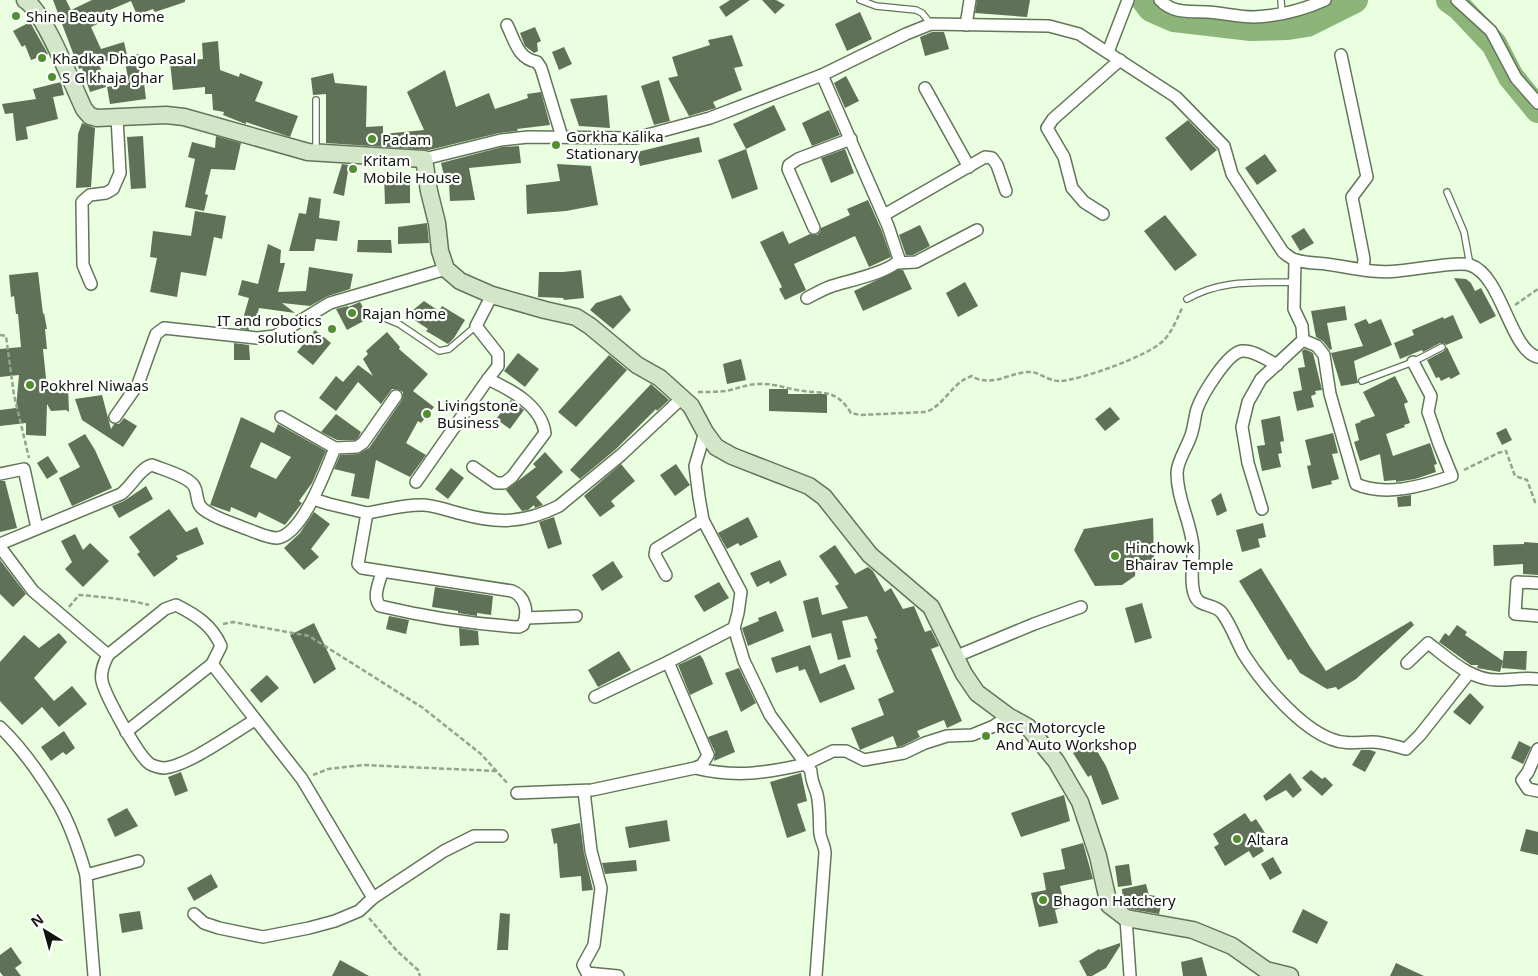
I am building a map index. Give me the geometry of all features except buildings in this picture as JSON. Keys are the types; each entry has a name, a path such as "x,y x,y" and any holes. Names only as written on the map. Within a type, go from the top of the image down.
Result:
{"street":[{"path":"25,0 37,12 56,46 84,109 90,116 97,118 184,116 308,152 424,159 501,140 528,137 636,138 710,118 822,74 931,24 1049,26 1079,34 1176,97 1224,146 1232,174 1283,252 1295,260 1394,272 1458,264 1470,265 1480,270 1490,283 1523,347 1535,357 1538,357"},
{"path":"966,25 970,0"},
{"path":"1108,52 1128,0"},
{"path":"1160,0 1165,6 1177,11 1253,17 1282,14 1309,7 1325,0"},
{"path":"1457,0 1491,31 1516,78 1538,103"},
{"path":"507,25 520,53 530,61 537,62 541,68 562,137"},
{"path":"1341,55 1367,177 1352,197 1364,259 1363,269"},
{"path":"1103,214 1084,202 1072,188 1064,157 1047,128 1052,119 1120,60"},
{"path":"822,74 897,247 900,259 897,264"},
{"path":"925,88 969,167"},
{"path":"91,284 83,265 82,202 90,195 106,194 113,189 120,173 118,117"},
{"path":"814,228 788,169 789,166 798,159 851,139"},
{"path":"884,215 985,157 992,158 997,165 1006,192"},
{"path":"424,159 440,251 446,269 460,281 492,295 545,310 576,316 637,365 660,378 691,406 705,432 716,447 732,456 809,486 824,497 870,555 932,607 964,674 977,693 1008,716 1028,727 1056,761 1080,802 1098,856 1109,904 1126,918 1193,930 1232,946 1266,970 1290,976"},
{"path":"807,298 830,287 897,264 916,262 977,230"},
{"path":"1295,260 1294,310 1302,326 1303,340"},
{"path":"115,418 138,384 156,334 164,328 257,338 275,336 330,303 446,269"},
{"path":"416,482 498,366 498,354 476,326 492,295"},
{"path":"1262,509 1248,463 1242,427 1248,402 1261,379 1303,340"},
{"path":"1303,340 1317,346 1324,356 1330,394 1356,484 1373,490 1389,490 1433,482 1452,476 1428,412 1431,396 1413,362"},
{"path":"1277,364 1252,352 1242,351 1231,357 1216,375 1198,408 1191,437 1177,470 1177,485 1190,528 1193,547 1194,595 1198,602 1203,605 1214,606 1222,612 1244,654 1289,710 1317,732 1345,743 1374,741 1406,749 1420,735 1469,673"},
{"path":"473,467 496,482 504,484 512,477 545,433 544,425 526,402 515,392 488,379"},
{"path":"281,417 335,448 357,447 363,443 396,396"},
{"path":"313,499 367,513 415,505 501,522 520,519 559,506 622,455 682,398"},
{"path":"705,432 695,466 703,520 741,592 734,628 744,661 770,716 811,770 811,780 817,794 820,838 825,844 825,853 816,976"},
{"path":"108,656 33,591 0,546 37,528 120,494 128,488 142,470 152,465 190,481 195,488 200,507 209,514 265,536 277,538 294,528 313,499 335,448"},
{"path":"0,474 24,469 37,528"},
{"path":"367,513 358,564 362,568 512,591 518,593 523,598 526,618 523,625 519,626 487,624 417,615 380,606 376,596 382,572"},
{"path":"666,576 655,555 656,549 703,520"},
{"path":"1538,583 1517,582 1515,614 1538,616"},
{"path":"126,732 212,664 221,646 216,635 209,627 193,614 176,605 165,609 108,656 102,668 102,680 126,732 149,764 162,768 175,766 190,760 255,720"},
{"path":"957,656 1081,607"},
{"path":"526,618 576,616"},
{"path":"595,697 734,628"},
{"path":"1407,663 1428,643 1469,673 1484,679 1538,679"},
{"path":"517,793 584,790 644,780 702,765 708,755 668,662"},
{"path":"212,664 302,779 373,898"},
{"path":"695,768 736,775 781,770 806,764 833,750 846,751 864,760 904,753 947,736 972,735 994,726 1008,716"},
{"path":"0,727 27,756 61,808 86,875 94,976"},
{"path":"1538,750 1528,772 1522,780 1528,788 1538,791"},
{"path":"584,790 591,850 601,888 594,945 583,966 586,974 618,976"},
{"path":"194,914 204,923 219,928 263,937 309,928 335,921 359,911 373,898 444,851 474,836 502,836"},
{"path":"86,875 138,861"},
{"path":"1126,918 1130,976"}],"lane":[{"path":"860,0 876,6 916,10 922,13 931,24"},
{"path":"1281,0 1282,14"},
{"path":"316,100 318,138 316,153"},
{"path":"1447,192 1464,232 1470,265"},
{"path":"1187,299 1203,290 1219,285 1294,282"},
{"path":"375,314 398,324 439,351 449,349 476,326"},
{"path":"1362,382 1413,362 1442,347"}],"path":[{"path":"1505,311 1523,301 1538,289"},
{"path":"682,398 689,391 724,391 750,384 774,384 796,390 827,392 838,398 851,412 860,415 926,412 932,410 941,402 953,387 972,376 980,380 990,381 1028,372 1039,374 1048,380 1061,381 1101,370 1144,354 1162,342 1169,334 1187,299"},
{"path":"0,335 6,336 14,396 30,456 24,469"},
{"path":"1452,476 1498,453 1506,451 1516,476 1527,480 1535,502 1538,504"},
{"path":"62,616 79,595 118,598 165,609"},
{"path":"209,627 233,622 309,636 423,708 481,754 517,793"},
{"path":"302,779 328,769 363,765 496,771"},
{"path":"359,911 372,919 397,951 418,970 420,976"}],"waterway":[{"path":"1144,0 1151,9 1174,19 1251,28 1288,27 1307,24 1355,0"},
{"path":"1449,0 1459,7 1494,44 1511,77 1538,110"}],"place":[{"name":"Shine Beauty Home","path":"16,16"},
{"name":"Khadka Dhago Pasal","path":"42,58"},
{"name":"S G khaja ghar","path":"52,77"},
{"name":"Padam","path":"372,139"},
{"name":"Gorkha Kalika Stationary","path":"556,145"},
{"name":"Kritam Mobile House","path":"353,169"},
{"name":"Rajan home","path":"352,313"},
{"name":"IT and robotics solutions","path":"332,329"},
{"name":"Pokhrel Niwaas","path":"30,385"},
{"name":"Livingstone Business","path":"427,414"},
{"name":"Hinchowk Bhairav Temple","path":"1115,556"},
{"name":"RCC Motorcycle And Auto Workshop","path":"986,736"},
{"name":"Altara","path":"1237,839"},
{"name":"Bhagon Hatchery","path":"1043,900"}]}
